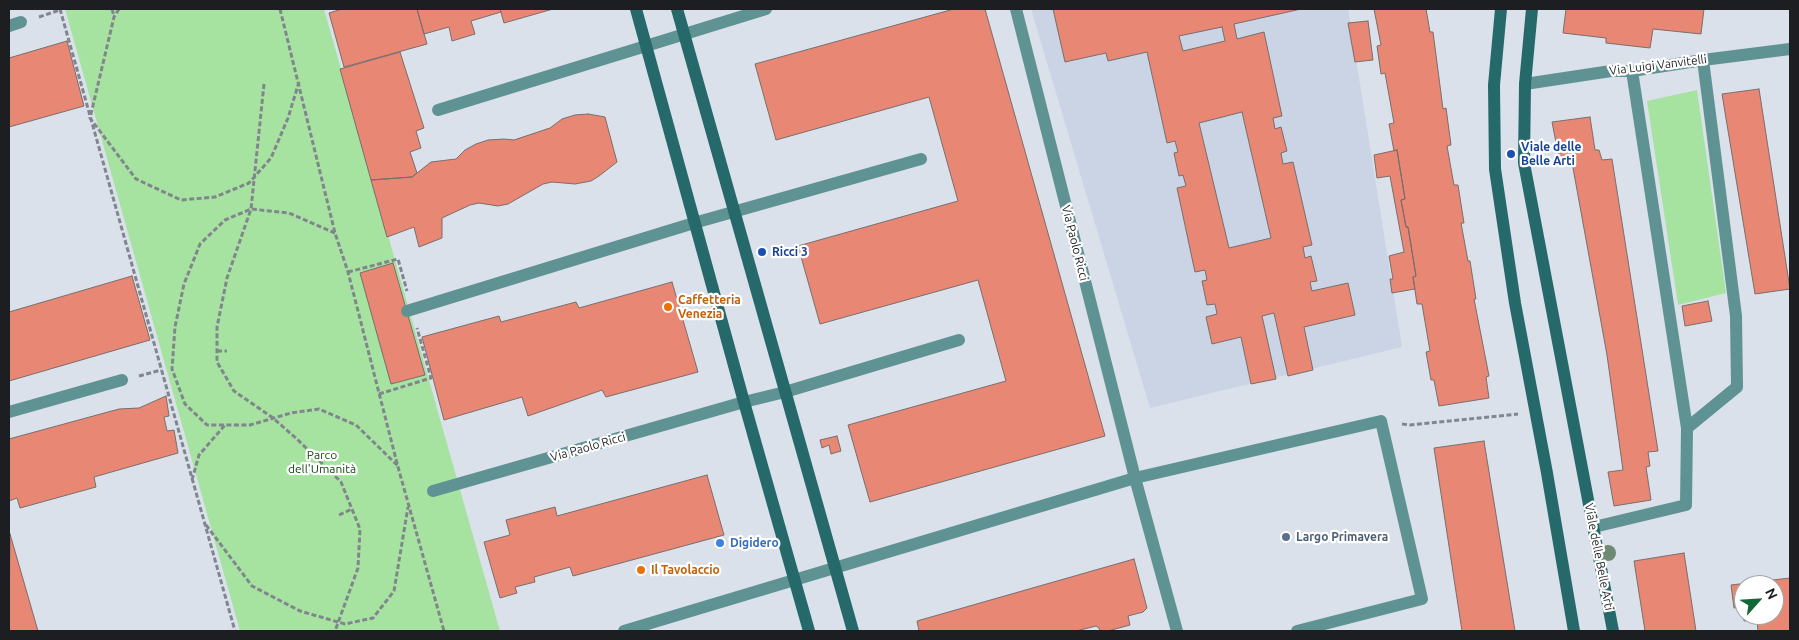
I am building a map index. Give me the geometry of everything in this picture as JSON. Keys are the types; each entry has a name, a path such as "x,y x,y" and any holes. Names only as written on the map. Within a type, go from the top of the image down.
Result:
{"street":[{"path":"636,9 645,47 809,631"},
{"path":"677,9 853,631"},
{"path":"438,110 766,9"},
{"name":"Via Paolo Ricci","path":"1016,9 1135,478 1177,631"},
{"path":"1501,9 1494,85 1495,169 1515,303 1574,631"},
{"name":"Viale delle Belle Arti","path":"1532,9 1526,84 1524,163 1613,631"},
{"path":"9,26 22,22"},
{"name":"Via Luigi Vanvitelli","path":"1526,84 1790,48"},
{"path":"1687,428 1737,387 1736,316 1704,60"},
{"path":"1594,527 1686,505 1687,428 1632,71"},
{"path":"407,310 694,223 921,159"},
{"name":"Via Paolo Ricci","path":"433,491 744,402 786,392 959,340"},
{"path":"9,412 122,380"},
{"path":"624,631 1135,478 1381,420 1422,599 1297,631"}],"path":[{"path":"60,9 235,631"},
{"path":"112,9 114,17"},
{"path":"90,118 114,17 119,9"},
{"path":"280,9 335,233 348,272 398,467 444,631"},
{"path":"90,118 136,179 180,200 215,197 249,183 271,158 288,118 299,82"},
{"path":"264,84 251,209 227,278 217,326 217,362 234,391 273,418 341,482 360,528 358,568 335,631"},
{"path":"335,233 289,213 251,209 225,220 200,244 184,284 175,327 172,369 185,404 207,425 250,425 291,413 319,409 356,424 398,467"},
{"path":"217,351 227,351"},
{"path":"1381,420 1410,425 1536,412"},
{"path":"192,481 199,455 226,425"},
{"path":"204,522 252,586 300,611 345,624 373,618 394,592 408,504"},
{"path":"338,515 352,509"}],"shaded area":[{"path":"1031,9 1348,9 1402,347 1150,408"}],"green space":[{"name":"Parco dell'Umanità","path":"65,9 324,9 500,631 240,631"},
{"path":"1697,90 1726,293 1678,305 1647,101"}],"building":[{"path":"342,9 417,9 427,44 344,67 329,13"},
{"path":"417,9 500,9 501,12 471,21 475,34 452,41 449,27 424,34"},
{"path":"500,9 553,9 504,23"},
{"path":"954,9 985,9 1105,436 870,502 848,425 1006,381 978,280 820,324 798,246 958,201 929,97 776,140 755,64"},
{"path":"1053,9 1301,9 1234,24 1237,39 1264,32 1282,116 1273,118 1275,129 1281,127 1287,151 1281,153 1283,164 1293,162 1312,245 1303,247 1305,258 1311,256 1317,281 1310,282 1312,291 1348,283 1355,315 1304,327 1313,370 1288,376 1274,313 1262,316 1276,379 1251,384 1241,337 1212,344 1206,317 1217,314 1215,304 1207,305 1202,281 1207,280 1205,270 1195,272 1177,188 1186,186 1183,175 1179,176 1174,153 1178,152 1175,141 1167,143 1147,52 1108,61 1106,53 1065,62","holes":["1222,27 1225,41 1183,51 1179,36","1242,112 1271,238 1229,248 1199,123"]},
{"path":"1374,9 1426,9 1430,32 1433,32 1443,109 1446,108 1451,145 1447,146 1454,185 1458,185 1464,223 1461,223 1468,261 1470,261 1476,299 1474,299 1489,376 1486,377 1489,398 1439,406 1434,380 1431,380 1426,352 1430,351 1422,304 1417,304 1413,277 1416,276 1408,227 1406,227 1401,200 1405,199 1397,150 1394,151 1389,124 1394,123 1385,73 1381,74 1377,46 1381,45"},
{"path":"1566,9 1704,9 1701,34 1653,29 1650,48 1606,43 1606,38 1563,33"},
{"path":"1368,21 1373,60 1355,62 1348,23"},
{"path":"67,41 84,106 9,127 9,58"},
{"path":"400,52 424,128 416,131 421,148 410,152 417,173 412,177 371,180 340,69"},
{"path":"1759,89 1790,289 1755,294 1722,94"},
{"path":"588,114 605,117 617,162 591,181 575,184 552,182 543,184 508,204 498,206 479,203 470,205 442,218 442,238 419,247 414,227 387,237 371,180 412,177 431,162 456,159 465,150 476,144 488,140 514,140 550,128 562,119"},
{"path":"1590,117 1595,150 1599,150 1602,160 1612,159 1658,451 1648,452 1650,466 1646,467 1651,500 1614,506 1608,472 1623,470 1607,355 1571,157 1559,158 1552,122"},
{"path":"1397,150 1405,199 1401,200 1406,227 1408,227 1416,276 1413,277 1415,289 1392,293 1390,279 1393,279 1389,256 1404,252 1390,176 1377,178 1374,155"},
{"path":"393,263 425,375 391,384 360,273"},
{"path":"132,276 150,340 9,381 9,312"},
{"path":"672,282 698,372 606,397 602,390 528,416 522,397 444,420 422,337 499,316 501,322 576,302 579,308"},
{"path":"1708,301 1712,321 1685,326 1682,306"},
{"path":"166,396 169,416 164,417 167,431 174,430 178,453 94,477 96,487 20,508 17,498 9,501 9,439 119,409 139,408"},
{"path":"837,436 841,451 831,454 829,445 822,448 820,440"},
{"path":"1484,441 1515,631 1462,631 1434,448"},
{"path":"707,475 724,535 573,576 570,567 534,577 535,582 515,587 517,593 500,598 484,542 510,535 506,520 555,507 557,516"},
{"path":"10,534 38,631 9,631"},
{"path":"1684,553 1696,631 1645,631 1634,561"},
{"path":"1134,559 1147,608 1143,612 1128,616 1130,625 1108,631 1100,631 1096,626 1076,631 919,631 917,621"},
{"path":"1790,578 1790,631 1758,631 1758,625 1784,625 1784,579"},
{"path":"1731,585 1734,585 1734,608"}],"place":[{"name":"Viale delle Belle Arti","path":"1511,154"},
{"name":"Ricci 3","path":"762,252"},
{"name":"Caffetteria Venezia","path":"668,307"},
{"name":"Largo Primavera","path":"1286,537"},
{"name":"Digidero","path":"720,543"},
{"name":"Il Tavolaccio","path":"641,570"}]}
